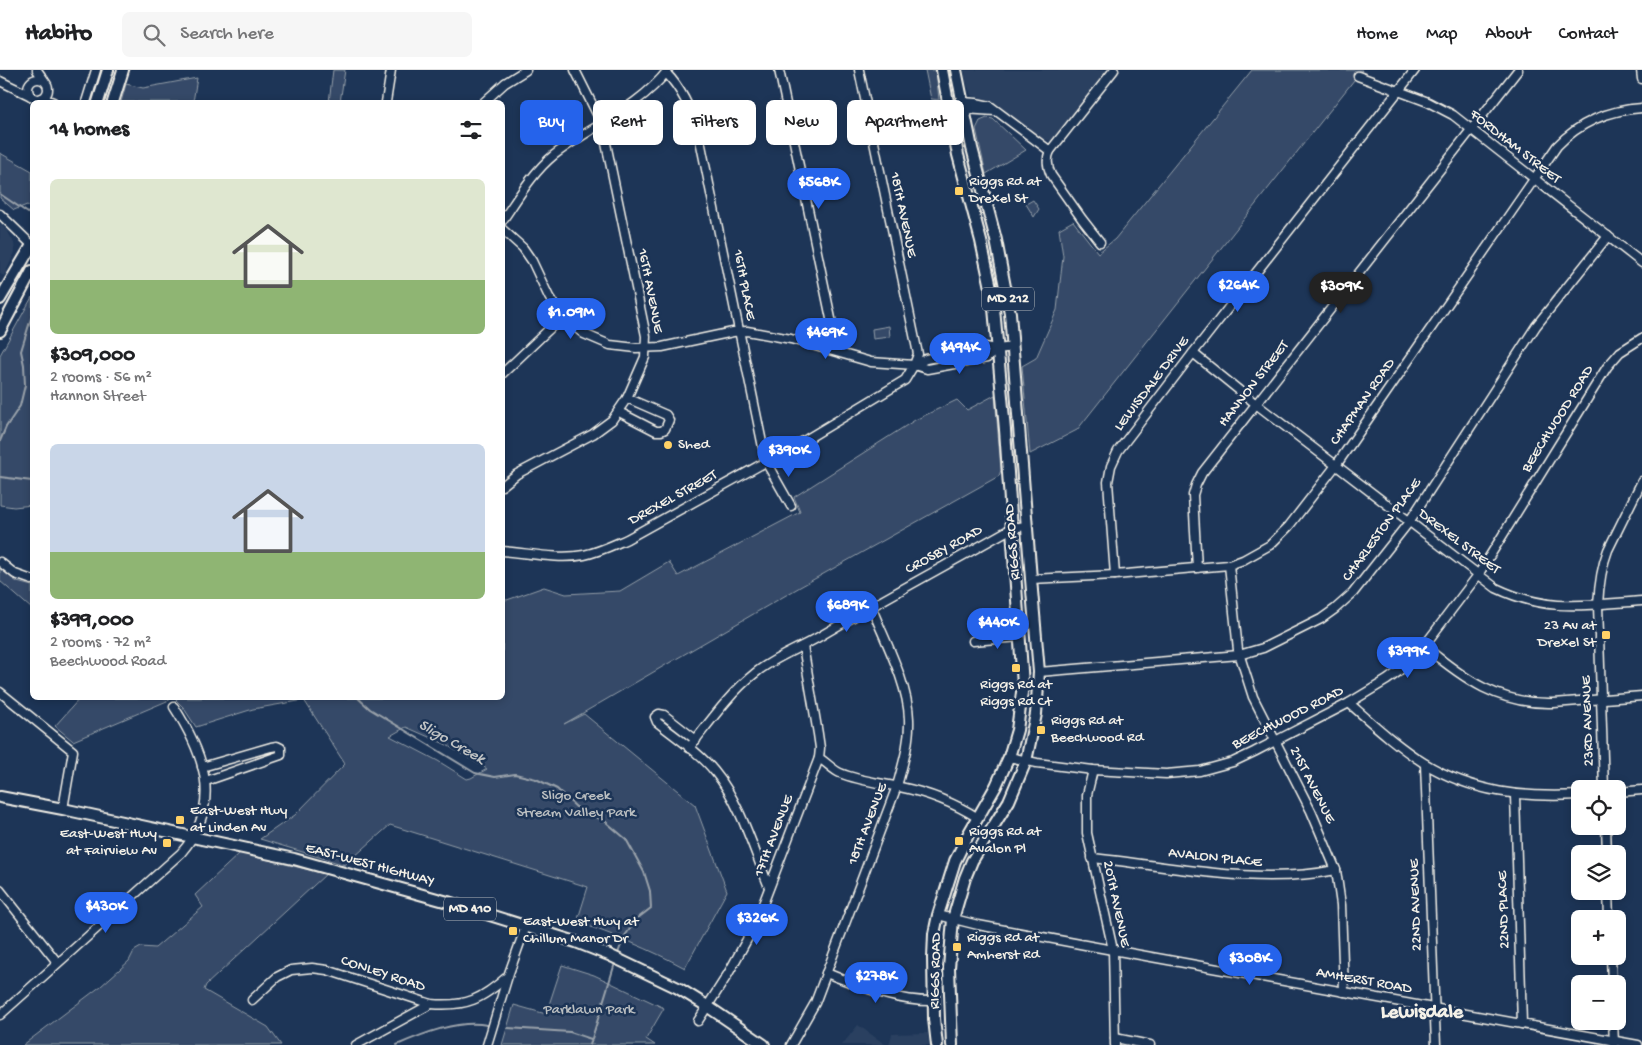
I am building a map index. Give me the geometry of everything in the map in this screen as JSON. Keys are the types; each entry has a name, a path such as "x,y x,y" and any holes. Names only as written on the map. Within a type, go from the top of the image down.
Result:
{"main road":[{"path":"99,100 108,70"},
{"path":"114,100 123,70"},
{"name":"RIGGS ROAD","path":"942,70 948,100"},
{"name":"RIGGS ROAD","path":"956,70 962,100"},
{"name":"RIGGS ROAD","path":"952,1045 949,968 953,919 964,878 972,861 1009,801 1026,761 1036,714 1039,672 1010,313 1004,277 964,111"},
{"name":"RIGGS ROAD","path":"937,1045 933,945 938,915 956,861 996,786 1009,757 1018,730 1022,699 1023,663 992,294 981,241 956,145"},
{"path":"0,299 30,248"},
{"path":"0,331 30,275"},
{"name":"EAST-WEST HIGHWAY","path":"0,797 294,859 526,926 609,955 678,988 708,1006 764,1045"}],"street":[{"path":"37,70 48,88 44,96"},
{"path":"31,96 31,83 37,70"},
{"path":"87,100 96,70"},
{"path":"386,100 391,70"},
{"path":"486,100 495,91 526,70"},
{"name":"16TH AVENUE","path":"575,70 593,106"},
{"path":"779,70 834,334 830,350"},
{"name":"18TH AVENUE","path":"859,70 918,354 914,366"},
{"path":"1100,242 1051,175 1048,169 1047,157 1114,70"},
{"name":"LEWISDALE DRIVE","path":"1114,575 1108,482 1111,466 1118,451 1415,70"},
{"name":"HANNON STREET","path":"1197,568 1192,502 1196,485 1202,473 1518,70"},
{"path":"1641,70 1642,79"},
{"path":"636,100 667,71"},
{"name":"16TH PLACE","path":"667,71 681,90 694,118 699,135 766,462 791,506"},
{"name":"FORDHAM STREET","path":"1358,76 1440,107 1642,263"},
{"path":"18,89 44,80"},
{"path":"0,81 34,98 44,96 49,100"},
{"path":"964,106 995,111 1050,151"},
{"name":"CHAPMAN ROAD","path":"1030,579 1114,575 1229,565 1258,553 1279,537 1337,464 1557,146 1579,127 1607,113 1617,110 1642,108"},
{"path":"505,217 540,168 570,143 593,129"},
{"name":"16TH AVENUE","path":"505,484 532,465 599,430 612,420 627,398 645,357 646,336 606,145"},
{"path":"0,214 30,243"},
{"path":"505,231 523,248 532,261 549,297 562,317 574,328 597,341 620,347 662,347 739,331 775,336 871,362 927,369 987,358 998,349 1013,347"},
{"name":"CHARLESTON PLACE","path":"1039,672 1239,655 1254,652 1321,619 1335,609 1362,582 1409,522 1536,326 1608,236"},
{"path":"505,371 562,317"},
{"name":"BEECHWOOD ROAD","path":"1009,757 1093,770 1166,774 1188,773 1233,762 1349,703 1398,672 1424,646 1478,576 1607,367 1620,352 1642,338"},
{"name":"DREXEL STREET","path":"1193,353 1478,576 1504,592 1532,601 1559,606 1642,601"},
{"name":"DREXEL STREET","path":"505,551 566,556 583,555 627,539 766,462 905,380 914,366"},
{"path":"619,412 656,431 661,431 667,424 666,415 627,398"},
{"name":"23RD AVENUE","path":"1604,780 1598,604 1599,583 1604,561 1642,481"},
{"name":"CROSBY ROAD","path":"689,748 736,690 753,674 773,660 804,646 871,606 1012,528 1026,526"},
{"path":"0,562 15,574 30,580"},
{"name":"21ST AVENUE","path":"1229,565 1239,655 1253,697 1311,811 1336,870 1341,905 1344,992"},
{"name":"18TH AVENUE","path":"791,1045 812,1010 897,786 907,752 908,708 902,683 871,606"},
{"path":"973,641 1020,637"},
{"name":"17TH AVENUE","path":"698,1021 749,938 819,758 820,748 804,646"},
{"path":"1424,646 1472,682 1502,696 1541,704 1642,696"},
{"path":"0,692 73,751 63,809"},
{"path":"0,702 10,700"},
{"path":"1349,703 1390,739 1425,764 1460,781 1515,795 1571,795"},
{"path":"0,1015 175,858 198,828 206,799 206,781 190,731 174,707"},
{"path":"696,740 664,715 659,714 655,716 657,722 714,770 722,781 735,805 769,887"},
{"path":"202,767 271,747 277,746 281,748 281,754 206,781"},
{"path":"819,758 839,773 942,798 978,818"},
{"name":"22ND AVENUE","path":"1425,764 1436,1045"},
{"name":"20TH AVENUE","path":"1093,770 1087,795 1086,825 1113,950 1115,1042"},
{"path":"1626,791 1642,790"},
{"name":"22ND PLACE","path":"1515,795 1522,1024"},
{"name":"AVALON PLACE","path":"1092,858 1249,877 1295,876 1336,870"},
{"path":"0,890 57,962"},
{"name":"AMHERST ROAD","path":"938,915 978,925 1434,1007 1614,1043 1638,1045"},
{"path":"487,1045 508,976 526,926"},
{"name":"CONLEY ROAD","path":"252,1000 277,977 291,970 312,968 327,970 431,1004 453,1005 473,1001 493,989 508,976"},
{"path":"826,973 894,998 934,1002"},
{"path":"356,1045 431,1004"},
{"path":"1613,1030 1614,1043"},
{"path":"1115,1042 1150,1045"}],"shaded area":[{"path":"964,70 1108,70 1052,141 1042,139 997,104 971,95"},
{"path":"0,223 14,243 15,252 4,276 0,274"},
{"path":"858,1025 886,1045 842,1045"},
{"path":"928,1033 929,1045 889,1045 892,1034"}],"green space":[{"path":"333,70 345,70 340,100 329,100"},
{"path":"925,70 936,70 939,100 931,99"},
{"path":"1252,70 1362,70 1077,430 1030,454 1022,366 1036,358 1057,310 1063,256 1059,229 1073,221 1098,253 1115,239"},
{"path":"197,78 193,100 122,100 126,84 143,88"},
{"path":"987,118 993,119 1026,150 986,174 976,129 980,121"},
{"path":"0,153 30,170 30,207 27,205 14,210 0,198"},
{"path":"1033,200 1039,209 1034,217 1026,204"},
{"path":"30,301 30,505 14,507 0,505 0,355"},
{"path":"889,326 890,337 873,339 872,329"},
{"name":"Sligo Creek Stream Valley Park","path":"995,395 1001,470 999,476 800,587 564,724 584,714 695,805 727,891 685,968 632,943 577,922 588,887 390,825 345,865 260,839 295,815 345,764 304,700 505,700 505,600 544,587 566,594 620,591 669,562 678,576 800,512 794,497 915,420 957,400 967,410","holes":["406,727 445,744 487,769 467,779 438,761 390,736"]},
{"path":"0,569 17,582 30,585 30,607 0,581"},
{"path":"78,700 169,700 73,741 55,726"},
{"path":"176,700 304,700 253,709 196,727"},
{"path":"240,853 326,874 206,985 204,990 268,1027 281,1045 23,1045 101,986 129,961 134,951 141,947 155,948 203,907 195,895"},
{"name":"Parklawn Park","path":"562,965 594,975 664,1008 646,1039 655,1045 502,1045 514,1005 546,1014"}],"waterway":[{"name":"Sligo Creek","path":"0,194 30,214"},
{"name":"Sligo Creek","path":"0,441 6,427 20,406 25,385 21,351 30,322"},
{"name":"Sligo Creek","path":"0,477 30,481"},
{"name":"Sligo Creek","path":"360,700 370,709 475,773 495,777 515,774 536,779 557,789 576,807 606,822 626,839 644,872 650,891 651,908 638,918 624,937 617,956"},
{"name":"Sligo Creek","path":"590,1045 615,963"},
{"path":"397,1045 429,1032 453,1026 465,1024 487,1025"},
{"path":"508,1028 570,1032 591,1039"}],"place":[{"name":"Riggs Rd at Drexel St","path":"959,191"},
{"name":"Shed","path":"668,445"},
{"name":"23 Av at Drexel St","path":"1606,635"},
{"name":"Riggs Rd at Riggs Rd Ct","path":"1016,668"},
{"name":"Riggs Rd at Beechwood Rd","path":"1041,730"},
{"name":"East-West Hwy at Linden Av","path":"180,820"},
{"name":"Riggs Rd at Avalon Pl","path":"959,841"},
{"name":"East-West Hwy at Fairview Av","path":"167,843"},
{"name":"East-West Hwy at Chillum Manor Dr","path":"513,931"},
{"name":"Riggs Rd at Amherst Rd","path":"957,947"}],"district":[{"name":"Lewisdale","path":"1422,1013"}]}
